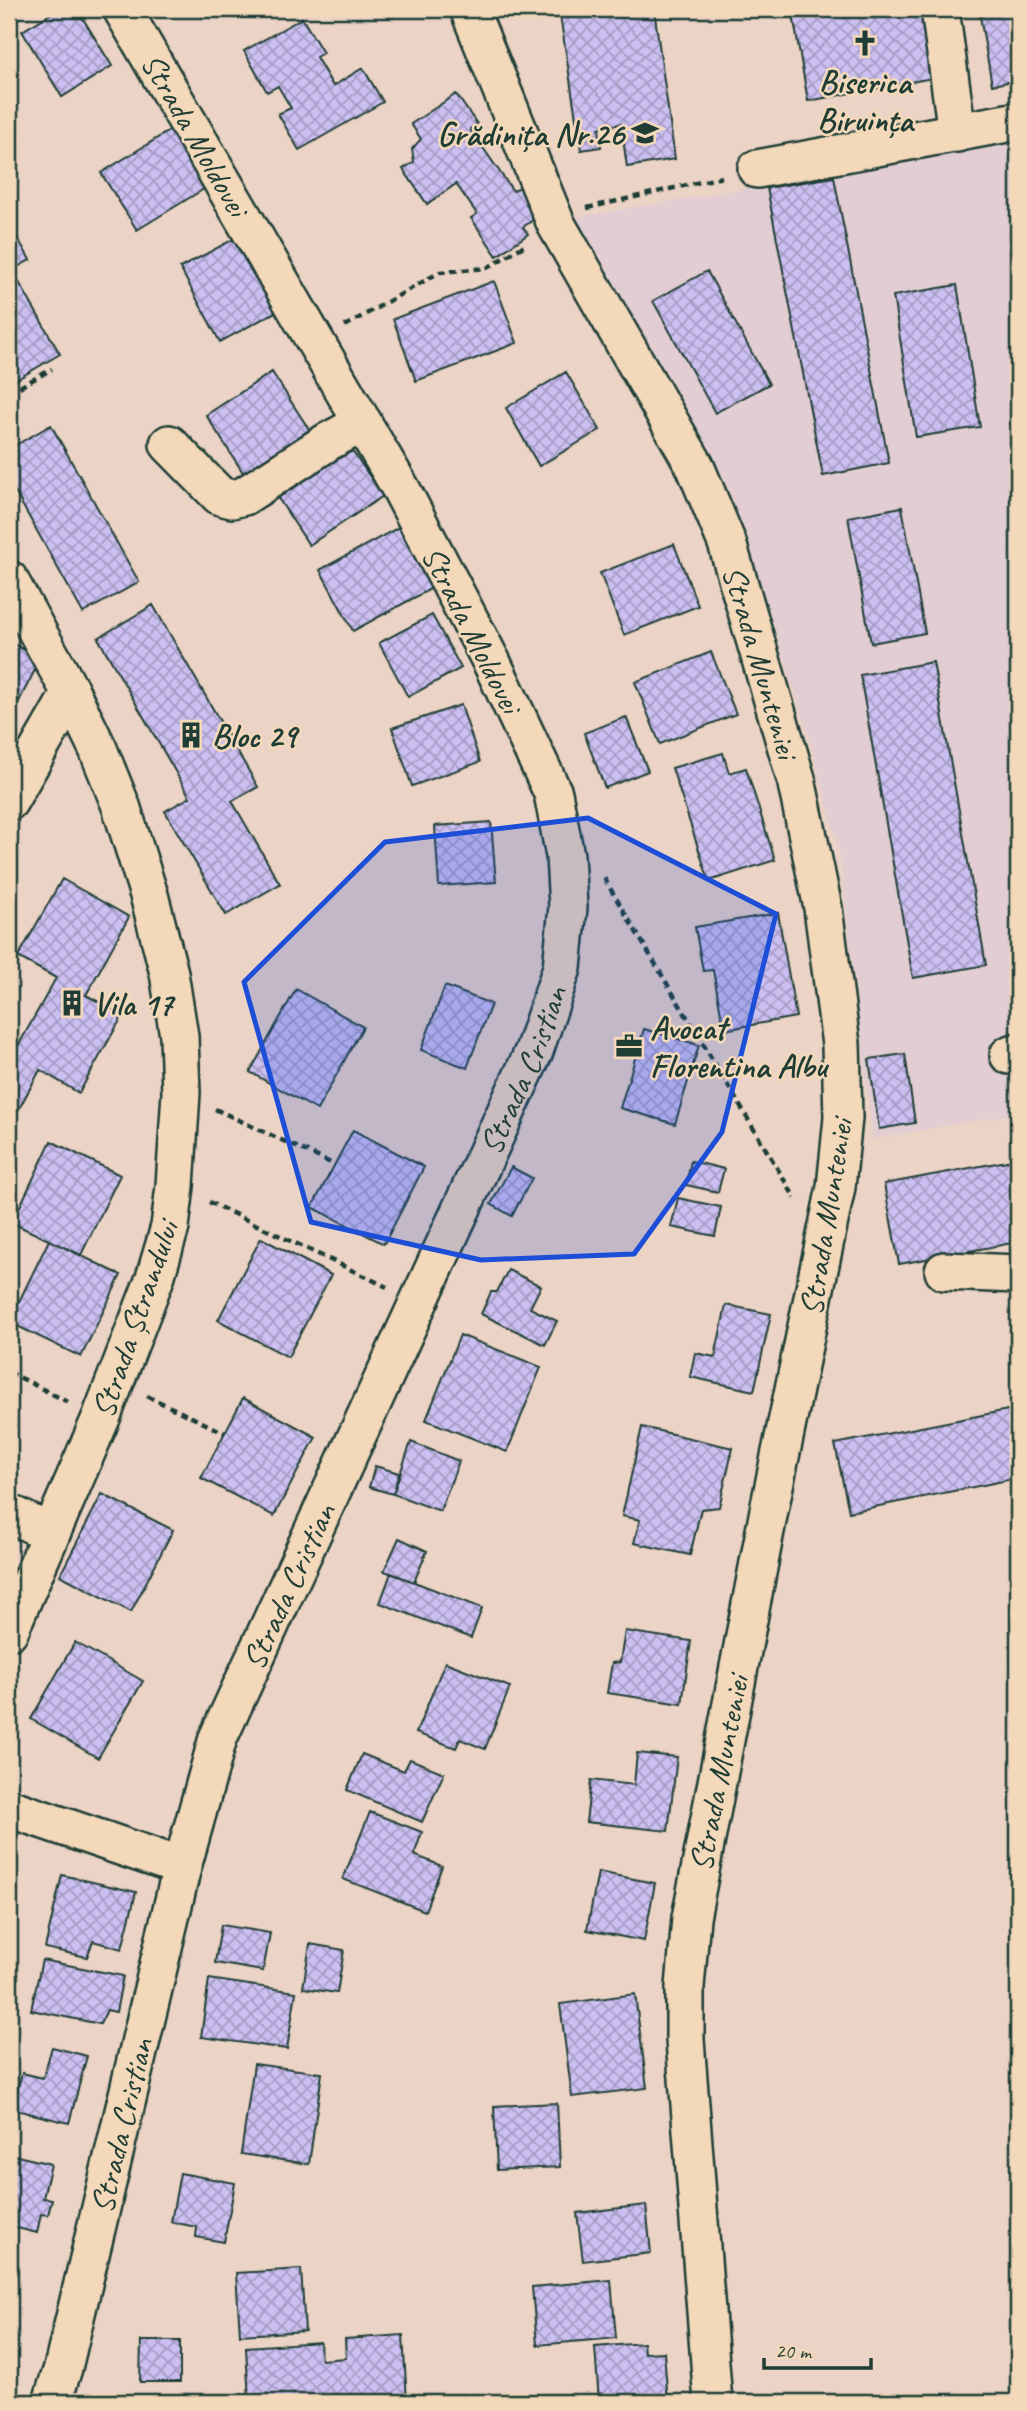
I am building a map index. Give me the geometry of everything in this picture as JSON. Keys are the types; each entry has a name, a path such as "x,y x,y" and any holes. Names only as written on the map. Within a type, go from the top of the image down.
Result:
{"street":[{"name":"Strada Moldovei","path":"122,9 363,423 447,573 554,793"},
{"name":"Strada Munteniei","path":"469,9 542,234 695,466 727,543 796,779 823,908 841,1044 843,1118 836,1187 770,1505 691,1918 685,1987 685,2040 713,2402"},
{"path":"940,9 957,133"},
{"path":"757,169 1018,121"},
{"path":"169,444 220,496 232,499 244,496 329,441 363,423"},
{"name":"Strada Ștrandului","path":"9,580 71,693 121,806 149,895 169,972 179,1036 181,1093 170,1227 155,1278 113,1380 101,1418 9,1631"},
{"path":"9,801 71,693"},
{"name":"Strada Cristian","path":"52,2402 63,2368 181,1867 195,1826 218,1738 420,1303 534,1051 551,1006 562,968 568,906 565,856 554,793"},
{"path":"944,1271 1018,1275"},
{"path":"9,1513 50,1533"},
{"path":"9,1808 181,1867"}],"path":[{"path":"592,206 757,169"},
{"path":"353,322 440,271 487,268 542,234"},
{"path":"9,393 52,369"},
{"path":"603,877 796,1200"},
{"path":"181,1093 335,1165"},
{"path":"175,1186 420,1303"},
{"path":"9,1372 101,1418"},
{"path":"113,1380 225,1433"}],"highlighted area":[{"path":"588,818 776,914 722,1132 634,1254 481,1260 311,1222 244,982 385,842"}],"shaded area":[{"path":"1018,143 1018,1113 873,1139 839,849 805,724 767,604 728,486 672,383 571,218"}],"building":[{"path":"59,9 77,9 112,66 62,97 22,31"},
{"path":"559,9 654,9 675,159 627,167 621,124 599,128 601,147 581,150"},
{"name":"Biserica Biruința","path":"792,9 925,9 938,77 808,101"},
{"path":"1018,9 1018,80 992,85 980,16"},
{"path":"302,18 323,53 316,57 333,86 363,68 383,102 299,150 278,114 291,108 278,86 267,92 244,51"},
{"path":"456,94 477,124 470,129 513,191 520,187 540,215 523,227 528,234 497,256 471,218 477,214 456,184 427,204 403,169 414,162 412,149 421,139 411,124"},
{"path":"177,126 212,184 137,230 101,173"},
{"path":"834,177 889,463 823,476 767,188"},
{"path":"9,222 30,260 12,270 60,354 9,384"},
{"path":"239,236 279,310 220,342 180,268"},
{"path":"707,271 769,384 715,413 653,301"},
{"path":"494,281 517,343 416,381 393,319"},
{"path":"957,285 980,427 916,437 893,296"},
{"path":"272,372 310,431 244,474 206,415"},
{"path":"566,372 600,430 539,466 506,408"},
{"path":"51,425 139,582 83,613 9,481 9,449"},
{"path":"345,440 383,496 309,545 272,489"},
{"path":"902,507 925,633 871,643 848,517"},
{"path":"399,527 432,588 353,631 320,570"},
{"path":"674,544 698,606 624,635 600,573"},
{"name":"Bloc 29","path":"153,605 258,787 232,801 280,884 226,915 165,811 190,797 98,638"},
{"path":"432,615 461,668 408,697 379,643"},
{"path":"9,642 41,658 9,721"},
{"path":"711,652 736,714 660,744 635,682"},
{"path":"933,662 986,965 913,978 860,675"},
{"path":"461,705 480,762 412,786 392,728"},
{"path":"626,717 648,771 605,788 584,733"},
{"path":"723,753 729,773 746,768 775,860 709,881 672,768"},
{"path":"491,822 496,882 439,886 435,826"},
{"name":"Vila 17","path":"62,879 129,917 86,995 123,1015 79,1093 40,1070 9,1127 9,1053 13,1055 56,978 18,957"},
{"path":"778,913 796,1017 724,1030 713,970 703,971 695,927"},
{"path":"445,986 491,1004 467,1068 421,1050"},
{"path":"296,989 363,1027 317,1110 250,1072"},
{"path":"644,1029 699,1045 675,1124 620,1108"},
{"path":"905,1054 915,1123 879,1129 869,1059"},
{"path":"353,1130 424,1167 384,1244 312,1207"},
{"path":"51,1141 120,1175 81,1255 12,1223"},
{"path":"1018,1159 1018,1242 899,1264 884,1184"},
{"path":"691,1161 724,1169 718,1192 686,1185"},
{"path":"511,1167 532,1178 512,1216 491,1204"},
{"path":"678,1198 721,1207 715,1236 671,1227"},
{"path":"261,1238 331,1275 288,1357 218,1320"},
{"path":"49,1240 121,1275 81,1357 9,1322"},
{"path":"508,1270 541,1286 530,1308 557,1321 545,1345 481,1314 491,1292 497,1292"},
{"path":"726,1305 771,1314 754,1391 690,1377 695,1353 715,1357"},
{"path":"460,1335 541,1367 507,1452 426,1420"},
{"path":"243,1398 316,1437 274,1516 201,1478"},
{"path":"1018,1408 1018,1478 849,1512 835,1444"},
{"path":"642,1427 733,1448 719,1507 701,1509 690,1555 634,1543 640,1520 622,1516"},
{"path":"411,1442 459,1461 440,1511 393,1494"},
{"path":"375,1466 399,1473 393,1494 369,1487"},
{"path":"102,1494 173,1530 131,1612 60,1575"},
{"path":"399,1538 427,1551 414,1582 384,1571"},
{"path":"391,1573 482,1608 471,1638 380,1603"},
{"path":"625,1631 691,1641 682,1704 607,1693 612,1663 620,1662"},
{"path":"75,1642 143,1681 98,1758 31,1719"},
{"path":"445,1662 510,1687 485,1749 460,1739 456,1748 416,1733"},
{"path":"637,1753 677,1757 668,1831 586,1822 591,1780 634,1785"},
{"path":"362,1754 404,1771 410,1759 444,1773 422,1822 347,1790"},
{"path":"370,1812 422,1832 414,1855 442,1866 425,1911 343,1879"},
{"path":"598,1872 655,1883 644,1941 587,1930"},
{"path":"62,1875 136,1892 122,1949 93,1941 87,1957 45,1948"},
{"path":"221,1925 270,1933 263,1971 215,1963"},
{"path":"310,1944 344,1950 337,1993 303,1988"},
{"path":"42,1960 123,1976 116,2012 107,2010 100,2024 31,2010"},
{"path":"209,1979 296,1992 287,2049 201,2037"},
{"path":"635,1994 647,2088 572,2097 560,2004"},
{"path":"52,2047 87,2056 69,2123 12,2109 22,2073 43,2078"},
{"path":"254,2064 322,2073 309,2164 241,2154"},
{"path":"557,2103 560,2167 497,2170 494,2106"},
{"path":"9,2154 51,2164 43,2198 52,2199 48,2215 41,2214 37,2233 9,2226"},
{"path":"180,2173 235,2183 224,2242 196,2237 197,2227 171,2222"},
{"path":"646,2205 651,2253 583,2261 577,2213"},
{"path":"9,2267 17,2270 9,2299"},
{"path":"301,2269 305,2331 240,2335 236,2273"},
{"path":"611,2280 616,2338 537,2345 532,2287"},
{"path":"403,2335 407,2402 249,2402 246,2347 320,2342 321,2360 346,2358 345,2339"},
{"path":"141,2341 180,2341 180,2382 140,2382"},
{"path":"643,2343 644,2353 664,2352 668,2402 599,2402 595,2347"}],"place":[{"name":"Biserica Biruința","path":"865,43"},
{"name":"Grădinița Nr.26","path":"645,133"},
{"name":"Bloc 29","path":"191,735"},
{"name":"Vila 17","path":"72,1003"},
{"name":"Avocat Florentina Albu","path":"629,1046"}]}
